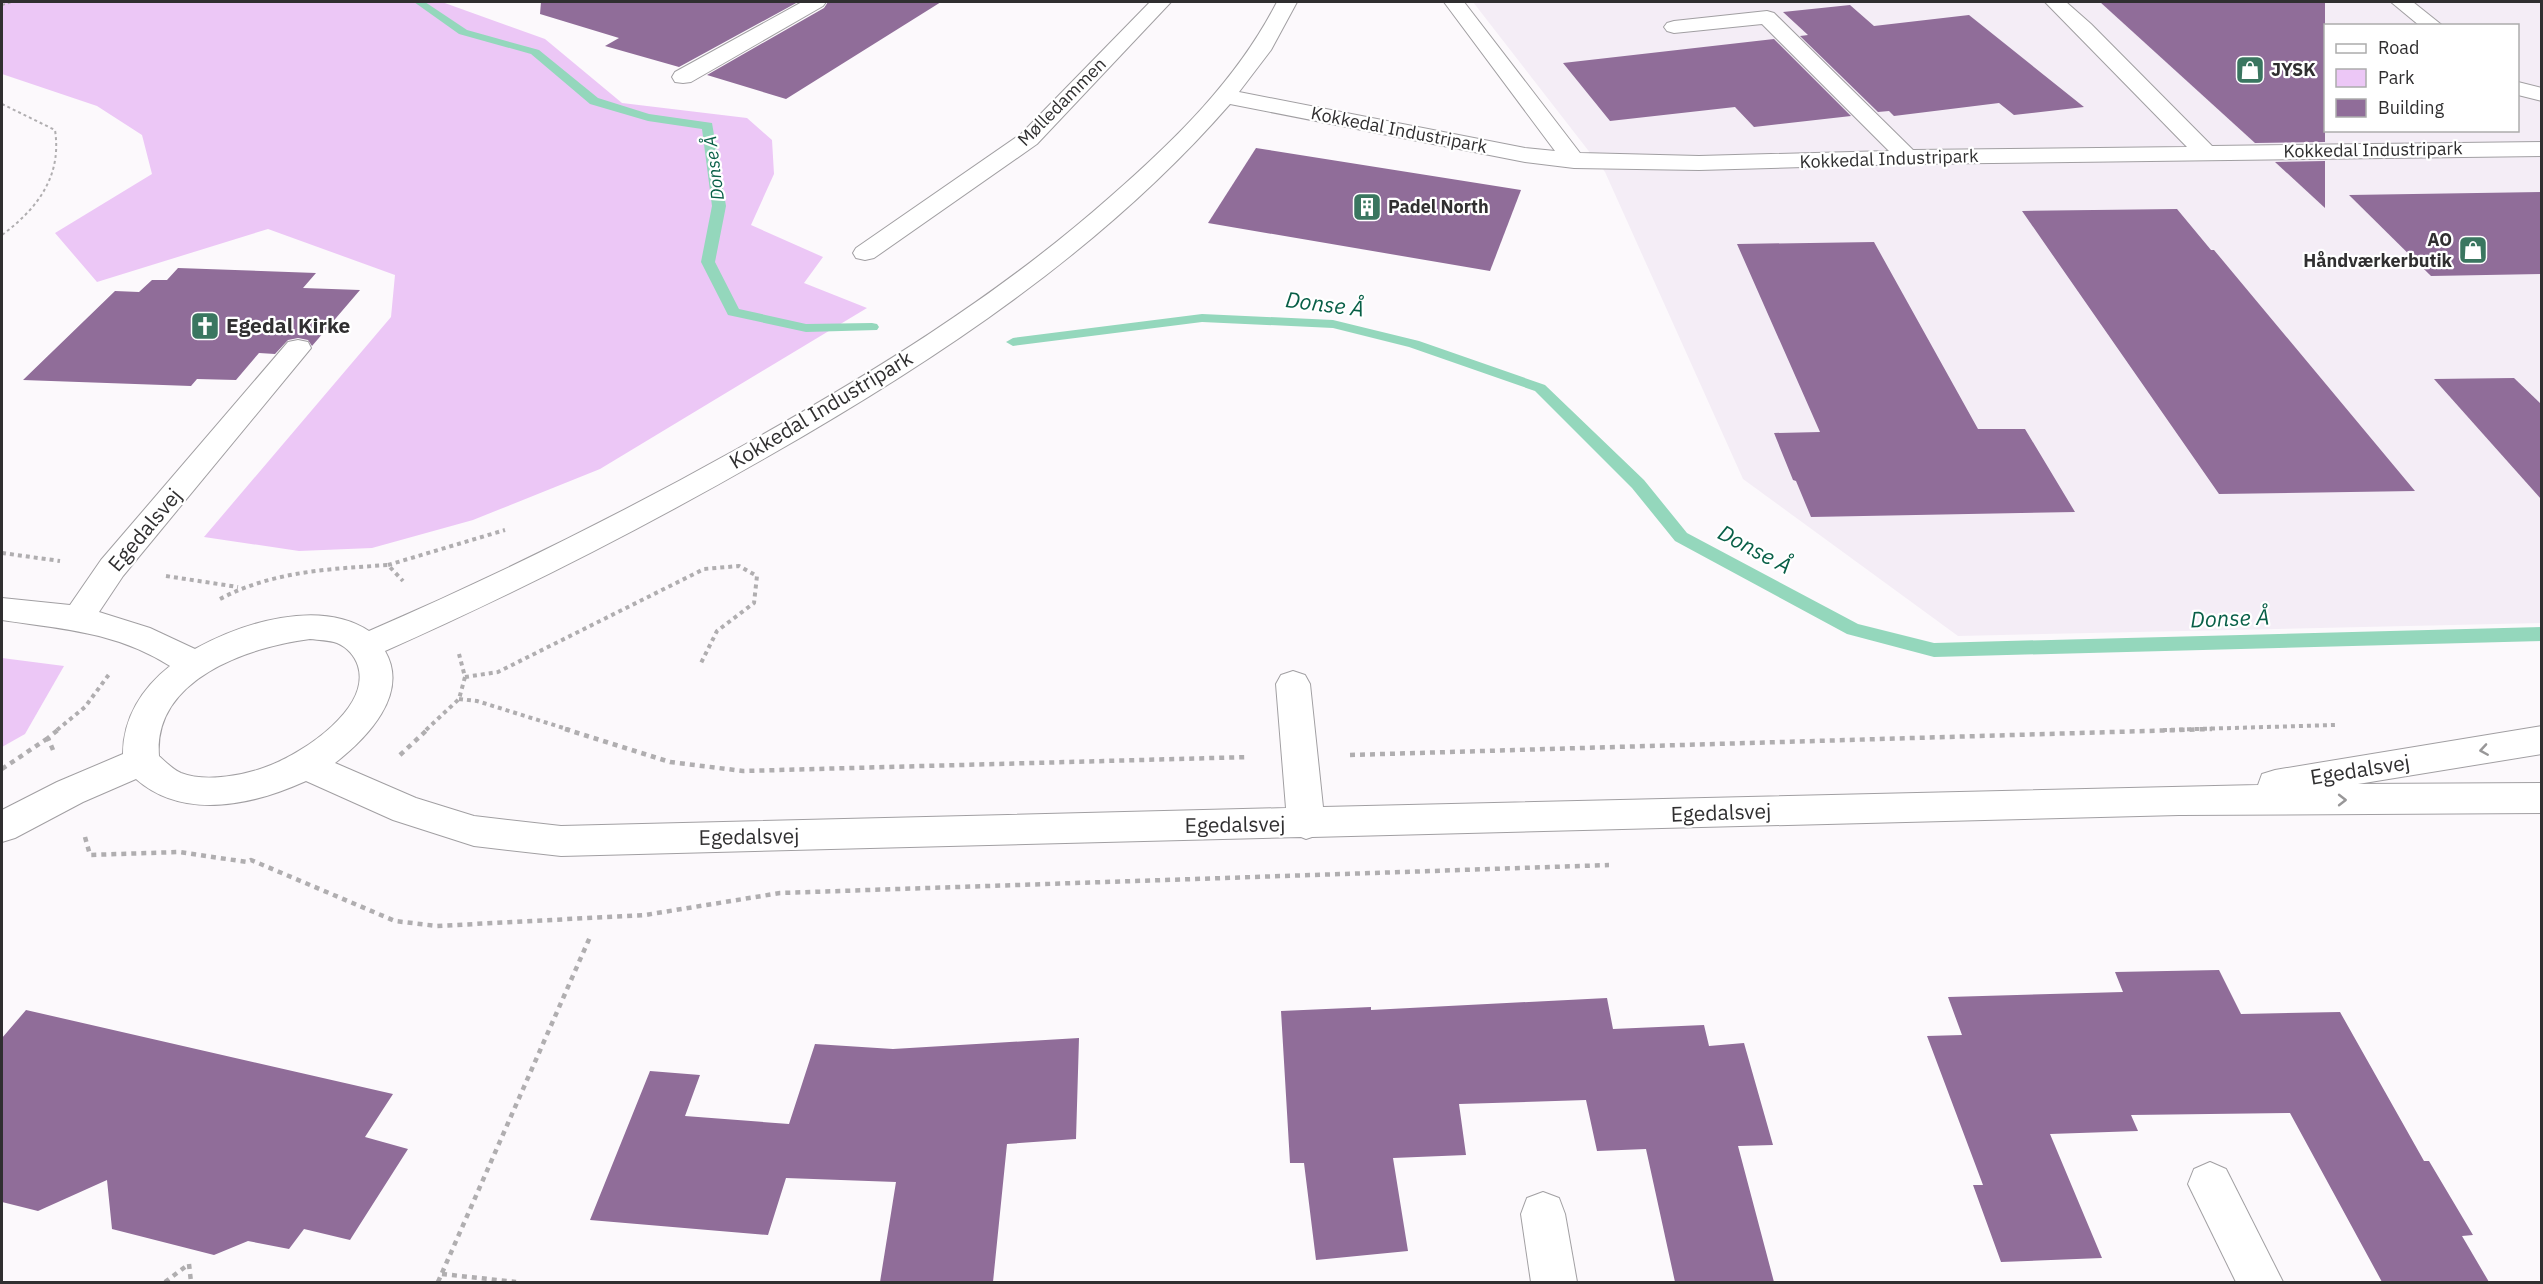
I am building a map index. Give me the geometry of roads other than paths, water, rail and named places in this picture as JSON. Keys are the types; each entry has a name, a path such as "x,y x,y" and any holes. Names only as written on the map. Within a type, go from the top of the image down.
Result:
{"street":[{"path":"683,77 816,2"},
{"name":"Mølledammen","path":"865,253 1029,139 1161,2"},
{"name":"Kokkedal Industripark","path":"366,646 430,619 647,511 810,421 973,317 1101,220 1183,144 1224,96 1275,28 1287,2"},
{"path":"1454,2 1574,161"},
{"path":"2055,2 2084,28 2205,152"},
{"path":"2402,2 2430,24"},
{"path":"1674,27 1767,16 1907,157"},
{"path":"2519,87 2541,87"},
{"path":"2519,88 2541,95"},
{"name":"Kokkedal Industripark","path":"1224,96 1525,155 1574,161 1681,164 1869,160 1907,157 2541,149"},
{"name":"Egedalsvej","path":"78,618 112,568 298,348"},
{"path":"2,609 78,618 154,640 179,654 194,666"},
{"path":"310,627 343,632 366,646 376,665 376,689 365,711 339,741 305,765 255,785 205,791 164,783 142,761 139,738 148,713 167,688 194,666 231,645 271,631 310,627"},
{"path":"1293,684 1306,824"},
{"name":"Egedalsvej","path":"2179,800 2541,740"},
{"path":"2,827 70,792 142,761"},
{"name":"Egedalsvej","path":"305,765 354,789 417,814 474,831 561,842 2179,800 2541,798"},
{"path":"2210,1184 2260,1282"},
{"path":"1543,1214 1554,1282"}],"waterway":[{"name":"Donse Å","path":"419,2 463,32 535,52 594,101 648,117 708,126 719,206 708,262 733,312 806,328 872,327"},
{"name":"Donse Å","path":"1013,342 1202,318 1333,324 1414,344 1540,388 1638,484 1681,537 1853,629 1934,650 2542,634"}],"place":[{"name":"JYSK","path":"2250,70"},
{"name":"Padel North","path":"1367,207"},
{"name":"AO Håndværkerbutik","path":"2473,250"},
{"name":"Egedal Kirke","path":"205,326"}]}
